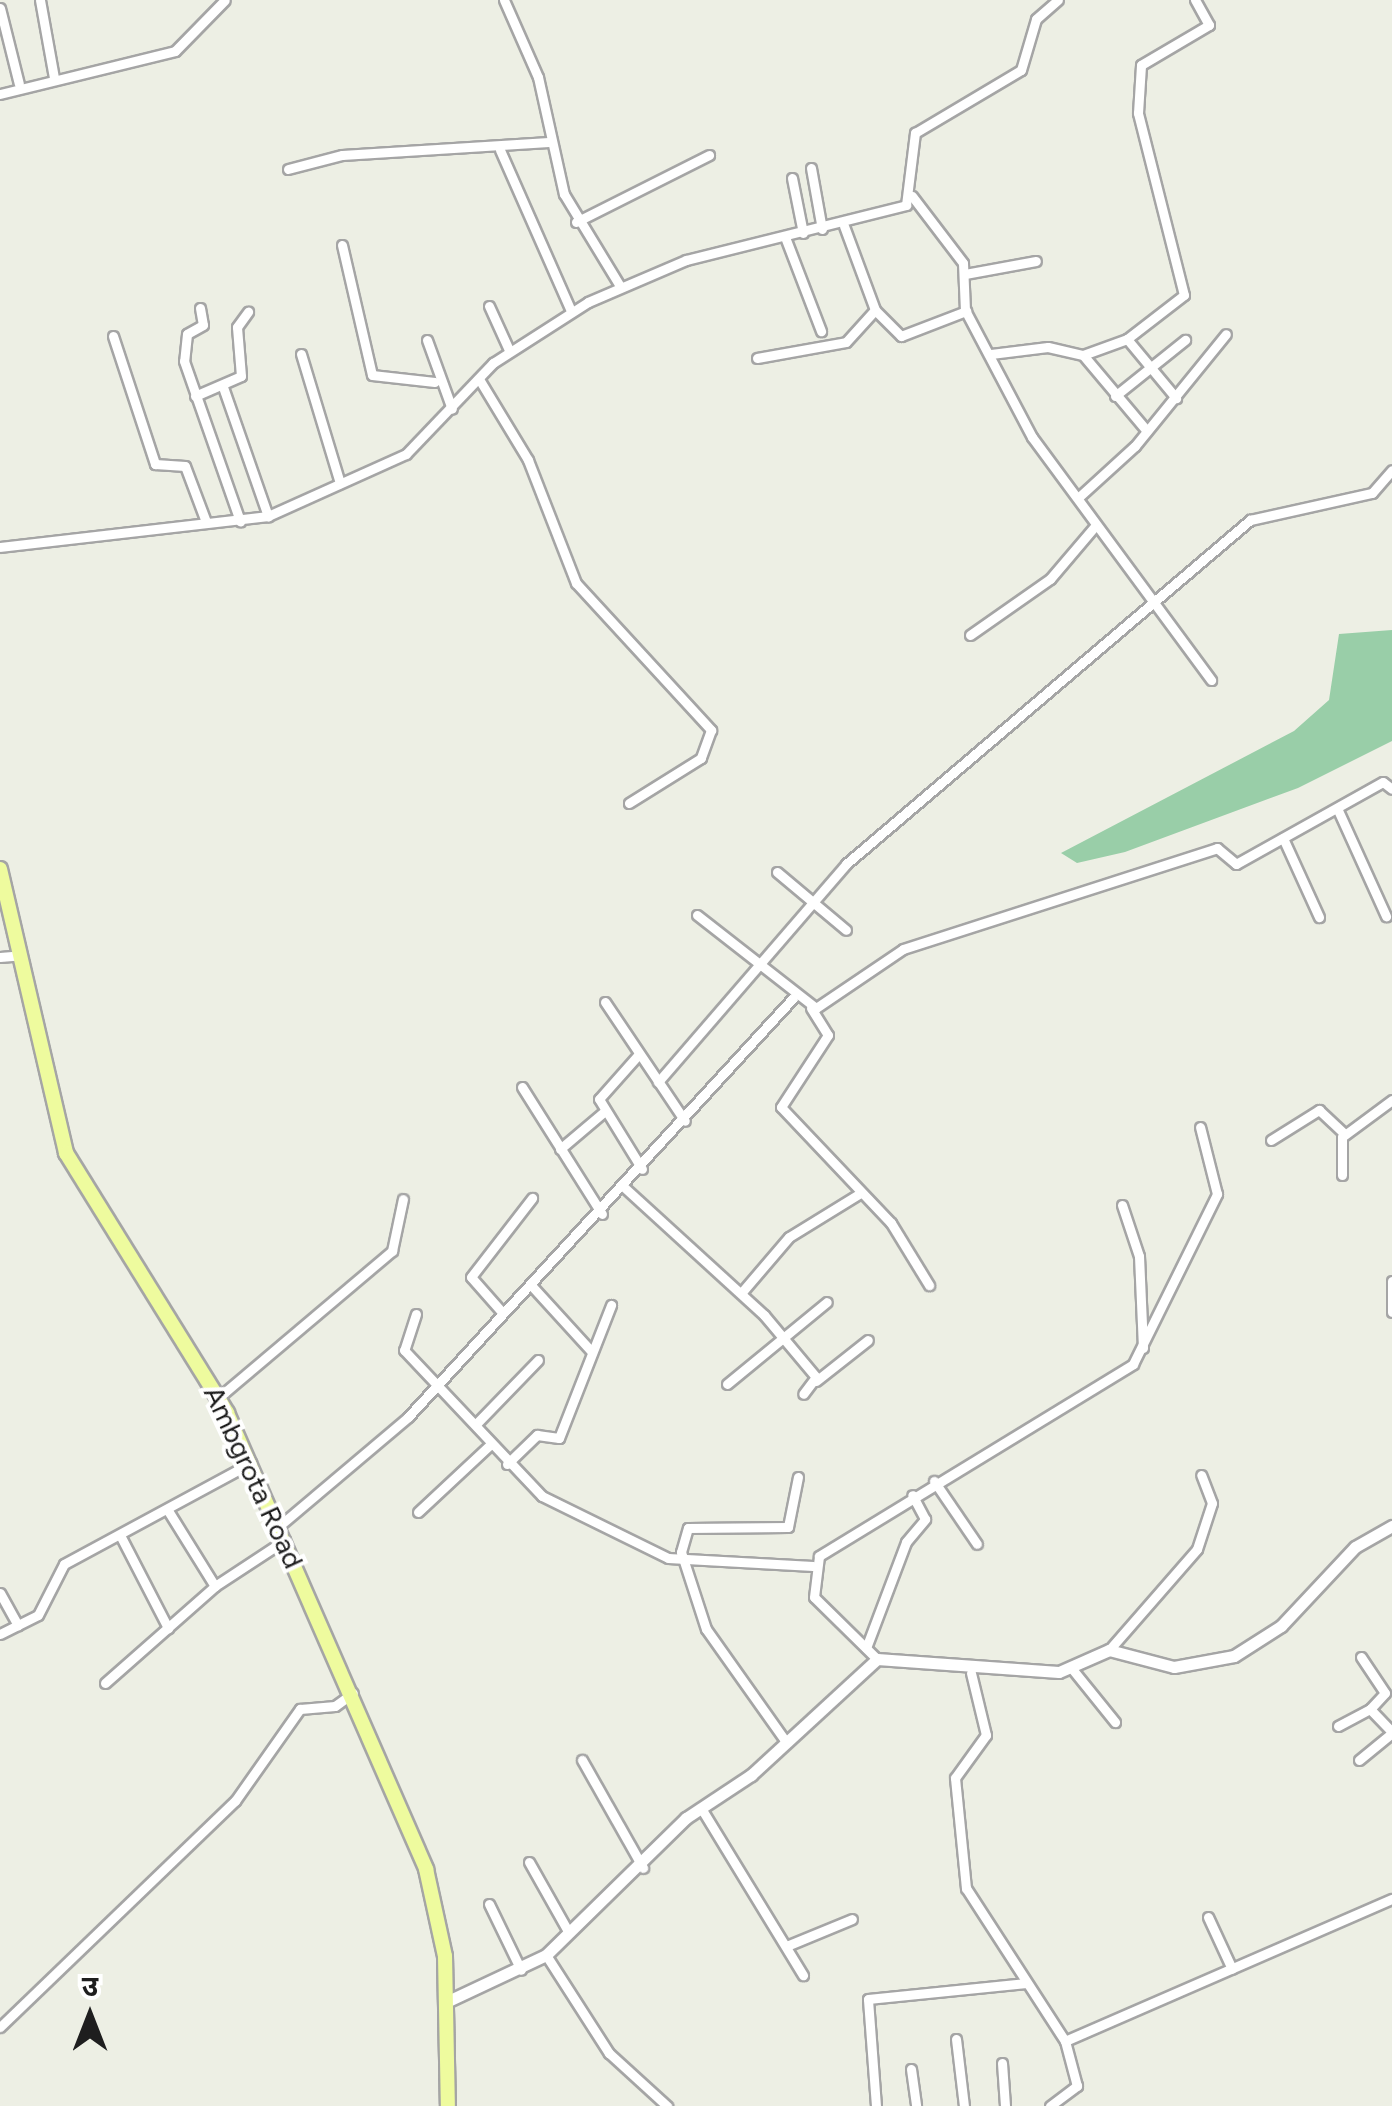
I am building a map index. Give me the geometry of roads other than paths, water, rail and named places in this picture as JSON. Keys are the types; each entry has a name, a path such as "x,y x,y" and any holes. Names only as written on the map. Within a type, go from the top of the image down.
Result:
{"main road":[{"name":"Ambgrota Road","path":"0,868 66,1153 218,1398 252,1464 434,1890 446,2002 448,2106"}],"street":[{"path":"40,0 54,78"},
{"path":"0,94 19,84 176,52 225,0"},
{"path":"504,0 538,78 549,142 576,222 620,286"},
{"path":"1058,0 1036,19 1021,70 914,133 912,196 965,274 966,311 1032,437 1080,496 1112,554 1151,607 1211,680"},
{"path":"990,354 1048,347 1083,355 1128,338 1185,290 1138,112 1141,65 1209,25 1195,0"},
{"path":"0,8 19,84"},
{"path":"288,168 342,155 500,150 549,142"},
{"path":"500,150 571,311"},
{"path":"576,222 709,155"},
{"path":"811,168 822,229"},
{"path":"792,178 803,233"},
{"path":"0,547 268,516 406,454 508,350 620,286 785,237 844,226 912,196"},
{"path":"844,226 875,310 904,336 966,311"},
{"path":"785,237 821,330"},
{"path":"342,245 372,375 436,382"},
{"path":"965,274 1036,261"},
{"path":"489,306 508,350"},
{"path":"200,308 203,325 183,344 195,396 240,521"},
{"path":"757,358 846,342 875,310"},
{"path":"195,396 241,376 237,327 248,312"},
{"path":"1080,496 1176,398 1226,334"},
{"path":"112,336 154,464 185,466 206,522"},
{"path":"1128,338 1176,398"},
{"path":"427,340 436,382 452,409"},
{"path":"1115,396 1185,340"},
{"path":"301,354 340,483"},
{"path":"1083,355 1147,430"},
{"path":"479,379 528,460 576,583 711,730 701,758 629,803"},
{"path":"222,387 268,516"},
{"path":"658,1082 857,854 1262,511 1372,493 1392,470"},
{"path":"970,634 1050,579 1096,524"},
{"path":"811,1008 903,948 1217,848 1236,864 1383,782 1392,789"},
{"path":"1337,808 1386,916"},
{"path":"1283,838 1319,916"},
{"path":"776,872 846,930"},
{"path":"697,915 792,998 811,1008 826,1040 780,1104 860,1194 930,1285"},
{"path":"0,957 21,955"},
{"path":"105,1683 214,1586 282,1533 440,1380 501,1311 602,1214 792,998"},
{"path":"605,1002 685,1120"},
{"path":"639,1054 599,1094 605,1111 642,1169"},
{"path":"522,1088 602,1214"},
{"path":"1344,1133 1392,1100"},
{"path":"1271,1140 1319,1110 1344,1133"},
{"path":"560,1149 605,1111"},
{"path":"416,1314 402,1346 440,1380 507,1464 568,1510 681,1560 813,1566 934,1480 1119,1375 1144,1350 1218,1194 1200,1127"},
{"path":"1342,1175 1344,1133"},
{"path":"625,1188 742,1292 816,1381"},
{"path":"742,1292 790,1236 860,1194"},
{"path":"501,1311 470,1276 532,1198"},
{"path":"218,1398 392,1251 402,1199"},
{"path":"1122,1205 1139,1256 1144,1350"},
{"path":"1392,1281 1392,1312"},
{"path":"530,1284 592,1352"},
{"path":"727,1384 827,1302"},
{"path":"507,1464 537,1435 558,1440 611,1305"},
{"path":"802,1394 868,1340"},
{"path":"476,1424 538,1360"},
{"path":"418,1512 491,1444"},
{"path":"0,1634 42,1611 55,1571 252,1464"},
{"path":"813,1566 821,1609 877,1659 971,1673 1072,1670 1109,1650 1197,1550 1212,1503 1201,1475"},
{"path":"784,1738 706,1628 681,1560 688,1528 788,1528 798,1477"},
{"path":"934,1480 977,1544"},
{"path":"866,1648 906,1542 925,1519 912,1495"},
{"path":"166,1509 214,1586"},
{"path":"1109,1650 1174,1668 1247,1651 1304,1606 1355,1547 1392,1526"},
{"path":"120,1535 168,1628"},
{"path":"0,1593 18,1625"},
{"path":"1338,1726 1370,1709 1385,1693 1361,1657"},
{"path":"446,2002 546,1955 643,1868 701,1808 751,1775 784,1738 877,1659"},
{"path":"1072,1670 1115,1722"},
{"path":"971,1673 986,1735 955,1778 966,1888 1065,2040 1076,2086 1050,2106"},
{"path":"0,2027 235,1801 295,1713 311,1706 327,1707 353,1693"},
{"path":"1359,1760 1392,1733 1370,1709"},
{"path":"582,1760 643,1868"},
{"path":"701,1808 790,1945 803,1975"},
{"path":"528,1862 570,1932"},
{"path":"1065,2040 1392,1900"},
{"path":"489,1904 521,1970"},
{"path":"1208,1917 1232,1969"},
{"path":"790,1945 852,1919"},
{"path":"546,1955 624,2071 667,2106"},
{"path":"876,2106 868,1999 1026,1983"},
{"path":"956,2039 964,2106"},
{"path":"1002,2063 1005,2106"},
{"path":"911,2069 916,2106"}]}
